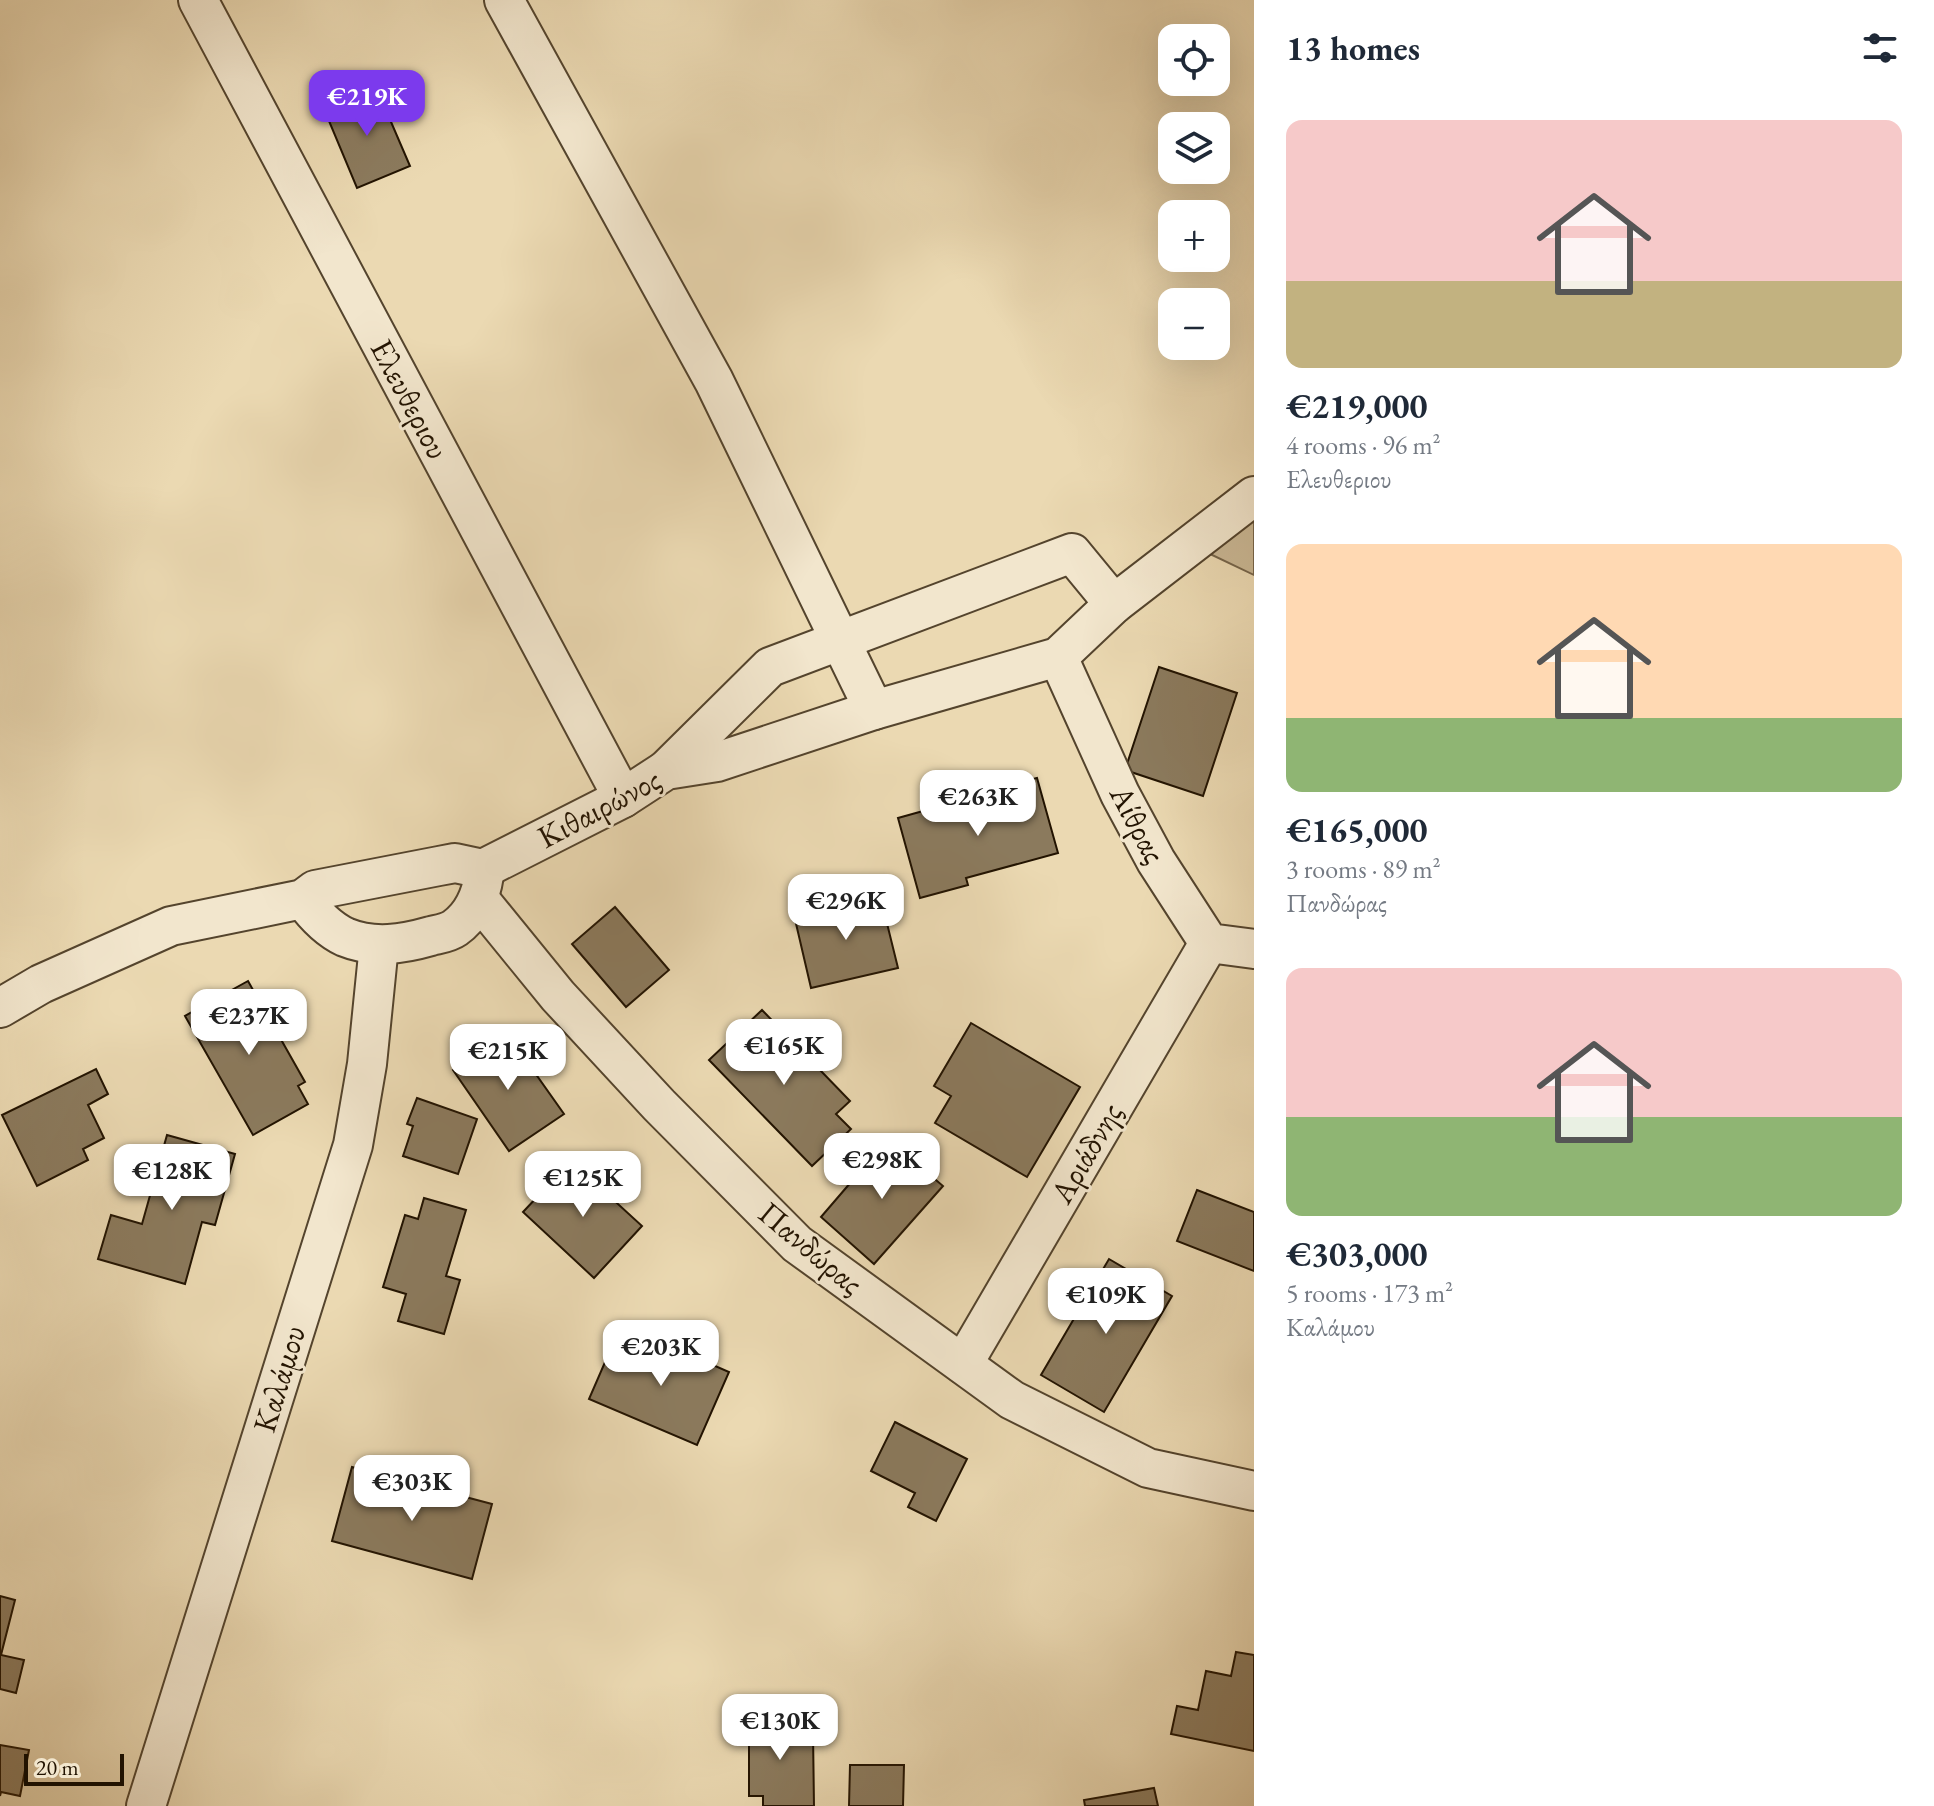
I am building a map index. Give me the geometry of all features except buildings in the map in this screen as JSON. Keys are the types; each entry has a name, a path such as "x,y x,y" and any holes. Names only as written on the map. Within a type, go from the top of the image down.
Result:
{"street":[{"name":"Ελευθεριου","path":"198,0 623,798"},
{"path":"504,0 714,381 874,710"},
{"name":"Κιθαιρώνος","path":"481,884 666,770 717,762 874,710 1058,657 1114,604 1254,496"},
{"path":"666,770 770,667 838,639 1072,553 1114,604"},
{"name":"Αίθρας","path":"1058,657 1120,794 1156,861 1209,943"},
{"path":"0,1008 41,984 171,926 303,899 315,890 327,887 455,863 481,884 464,920 452,931 408,943 379,945 345,936 315,915 303,899"},
{"name":"Πανδώρας","path":"481,884 558,996 659,1105 797,1244 1012,1400 1148,1468 1254,1491"},
{"path":"1209,943 1254,949"},
{"name":"Αριάδνης","path":"963,1364 1209,943"},
{"name":"Καλάμου","path":"146,1806 353,1145 367,1064 379,945"}],"shaded area":[{"path":"1254,520 1254,575 1208,553"}]}
